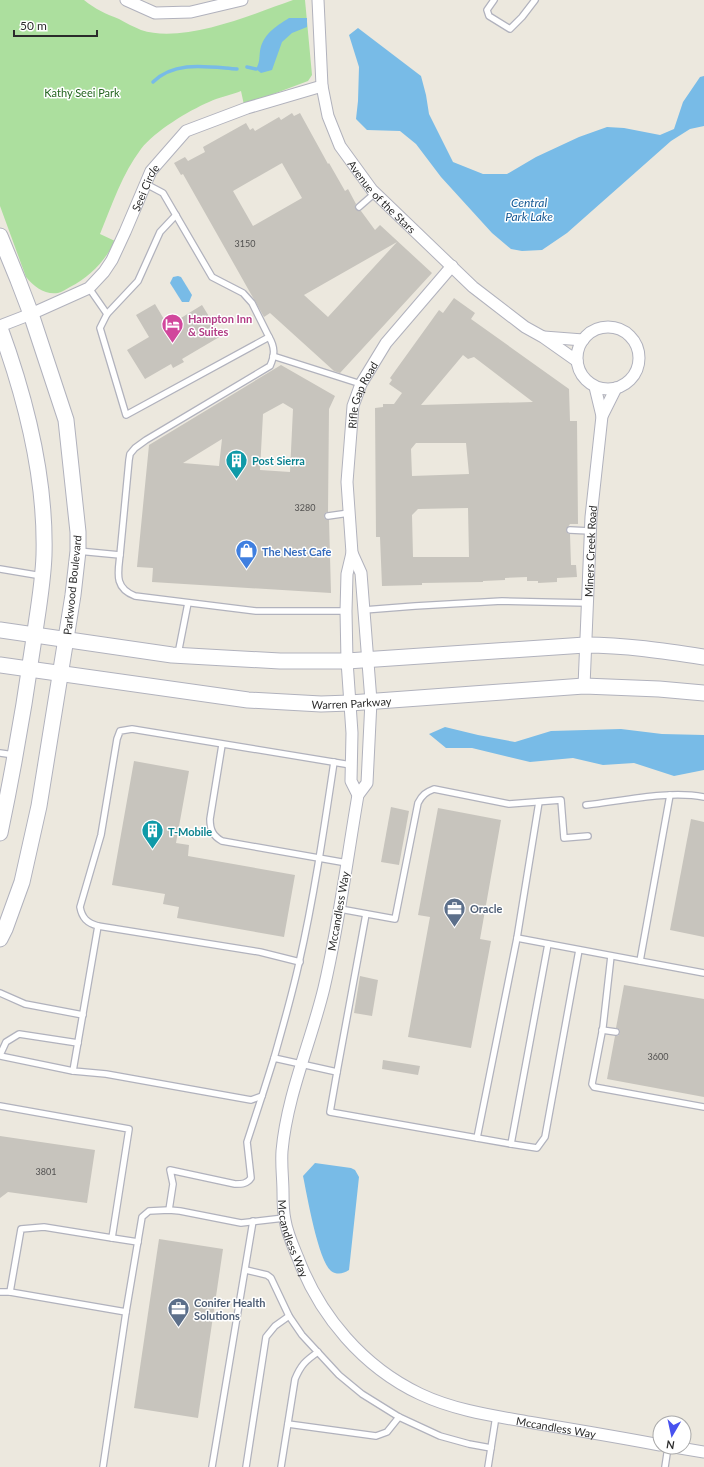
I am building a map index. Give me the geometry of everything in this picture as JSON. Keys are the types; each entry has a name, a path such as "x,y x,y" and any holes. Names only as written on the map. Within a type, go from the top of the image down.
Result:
{"main road":[{"name":"Parkwood Boulevard","path":"0,236 31,314 66,420 78,532 78,551 67,639 39,806 22,882 0,939"},
{"path":"0,327 11,359 30,428 42,496 44,556 29,670 0,833"},
{"path":"0,630 178,656 280,661 367,660 585,645 608,645 704,657"},
{"name":"Warren Parkway","path":"0,665 248,700 321,704 584,686 659,689 704,693"}],"street":[{"path":"126,0 155,13 191,12 242,0"},
{"name":"Avenue of the Stars","path":"319,2 322,86 328,116 340,146 375,193 473,287 525,327 544,337 577,361"},
{"name":"Seei Circle","path":"0,327 88,288 104,272 112,260 151,171 186,131 247,108 322,86"},
{"name":"Rifle Gap Road","path":"350,703 346,611 347,574 352,553 347,482 353,406 361,384 386,343 452,266"},
{"path":"606,327 615,328 631,337 639,354 639,363 631,379 624,385 616,388 605,389 595,386 586,380 579,371 577,361 579,346 583,340 589,333 606,327"},
{"name":"Avenue of the Stars","path":"544,337 583,340"},
{"name":"Miners Creek Road","path":"584,686 590,530 602,416 595,386"},
{"name":"Miners Creek Road","path":"602,416 616,388"},
{"name":"Rifle Gap Road","path":"352,553 361,572 371,701"},
{"name":"Mccandless Way","path":"371,701 367,783 358,795 340,909 323,989 301,1063 286,1126 282,1152 284,1218 290,1239 303,1272 320,1305 342,1335 370,1362 419,1394 452,1406 496,1416 652,1444"},
{"path":"350,703 351,781 358,795"},
{"path":"692,1450 704,1452"}],"lane":[{"path":"494,0 487,10 489,16 510,28 522,17 535,0"},
{"path":"146,184 163,193 212,278 243,293 254,302 274,348 270,366 146,440 132,452 129,460 120,555 120,584 127,592 135,596 188,603 256,611 346,611"},
{"path":"359,207 375,193"},
{"path":"176,215 160,232 138,281 107,314 100,328 126,415 269,337"},
{"path":"88,288 107,314"},
{"path":"273,356 361,384"},
{"path":"328,516 349,513"},
{"path":"570,530 590,530"},
{"path":"78,551 120,555"},
{"path":"0,569 42,576"},
{"path":"364,610 502,601 587,603"},
{"path":"178,656 188,603"},
{"path":"300,962 260,952 98,926 90,924 84,919 80,907 101,835 117,739 120,731 132,729 351,765"},
{"path":"222,745 210,819 210,826 216,838 222,842 347,863"},
{"path":"0,753 15,755"},
{"path":"169,1210 173,1184 170,1170 235,1184 244,1184 248,1182 250,1178 247,1142 274,1058 300,962 320,859 334,762"},
{"path":"340,909 395,919 418,803 421,796 434,789 509,804 562,800 564,838 588,836"},
{"path":"586,806 670,795 694,795 704,797"},
{"path":"640,961 670,795"},
{"path":"478,1138 517,938 539,802"},
{"path":"366,914 330,1112 511,1144 536,1148 545,1137 579,950"},
{"path":"73,1071 98,926"},
{"path":"517,938 704,973"},
{"path":"511,1144 548,944"},
{"path":"611,956 602,1030 592,1084 594,1087 704,1106"},
{"path":"0,993 25,1004 83,1015"},
{"path":"602,1030 616,1032"},
{"path":"78,1043 19,1034 6,1042 0,1055 73,1071 106,1074 251,1100 262,1096"},
{"path":"274,1058 337,1072"},
{"path":"0,1106 129,1129 112,1238"},
{"path":"103,1467 142,1217 149,1211 169,1210 241,1223 284,1218"},
{"path":"212,1467 253,1221"},
{"path":"10,1292 21,1229 44,1227 138,1242"},
{"path":"246,1270 267,1275 271,1278 289,1316 302,1335 339,1375 362,1394 399,1417 440,1436 491,1448"},
{"path":"0,1292 10,1292 126,1312"},
{"path":"246,1467 266,1337 275,1326 289,1316"},
{"path":"281,1467 295,1380 300,1367 305,1361 318,1352"},
{"path":"488,1467 496,1416"},
{"path":"288,1424 376,1436 387,1432 399,1417"},
{"path":"665,1467 667,1455"}],"green space":[{"name":"Kathy Seei Park","path":"0,0 84,0 101,11 138,29 158,33 177,33 218,26 293,0 305,0 312,75 308,81 244,105 241,91 213,100 182,116 155,135 141,149 128,169 100,234 115,241 107,255 96,268 77,283 60,293 49,293 40,290 26,277 0,206"}],"water":[{"path":"289,18 307,18 307,27 292,33 282,42 272,70 261,73 256,69 264,40 274,28"},
{"name":"Central Park Lake","path":"358,28 421,76 429,114 453,162 483,174 507,174 536,157 579,137 607,127 624,128 660,135 674,129 683,102 700,77 704,76 704,126 690,129 671,141 567,233 542,250 522,251 511,249 492,233 441,177 416,144 400,131 367,130 356,119 359,67 349,35"},
{"path":"173,277 181,277 192,295 189,302 182,302 170,283"},
{"path":"445,727 515,742 551,731 621,729 662,734 704,735 704,770 674,776 634,763 603,765 573,758 530,762 472,748 446,748 429,734"},
{"path":"315,1163 351,1168 355,1170 359,1177 349,1270 342,1273 331,1271 326,1265 317,1241 303,1176"}],"building":[{"path":"292,113 294,116 300,113 328,164 329,163 345,191 348,189 356,204 356,209 361,211 375,230 380,225 432,273 340,373 334,371 270,313 264,317 183,174 181,175 174,163 185,157 188,161 205,152 203,147 246,123 250,130 253,128 255,131 279,117 281,120","holes":["282,163 302,198 253,226 233,191","397,242 328,317 304,295"]},
{"path":"454,298 475,313 471,319 569,389 570,421 577,421 578,524 570,524 566,530 567,533 570,534 571,565 576,565 577,577 557,578 557,582 538,583 538,581 527,581 527,577 505,578 505,580 483,582 422,583 422,585 382,586 380,537 376,537 375,408 383,407 383,404 394,404 402,393 389,384 392,380 390,378 439,310 443,313","holes":["463,355 468,359 474,357 533,402 421,405","416,443 466,443 469,474 412,476 411,449","468,508 469,557 413,557 412,515 418,509"]},
{"name":"Hampton Inn & Suites","path":"155,304 168,326 202,305 221,336 182,359 184,362 173,368 171,364 145,379 127,350 149,337 136,315"},
{"name":"Post Sierra","path":"281,365 335,396 329,409 328,512 325,513 324,516 325,519 329,520 331,593 152,582 153,568 137,567 149,445","holes":["283,403 293,409 290,472 260,470 263,414","222,439 219,466 183,463"]},
{"name":"T-Mobile","path":"134,761 189,771 176,843 189,845 188,856 295,875 284,937 177,918 179,907 163,904 165,894 112,885"},
{"path":"391,807 409,811 399,865 381,862"},
{"name":"Oracle","path":"438,808 501,820 480,939 491,941 471,1048 408,1037 430,917 418,915"},
{"path":"691,819 704,822 704,937 670,930"},
{"path":"360,976 378,980 372,1016 354,1013"},
{"path":"624,985 704,999 704,1097 607,1079 615,1036 618,1036 620,1033 620,1030 616,1028"},
{"path":"383,1060 420,1066 418,1075 382,1069"},
{"path":"0,1136 95,1150 87,1203 8,1192 0,1198"},
{"name":"Conifer Health Solutions","path":"159,1239 223,1249 198,1418 134,1408"}],"waterway":[{"path":"153,82 171,70 193,66 237,69"},
{"path":"247,67 256,69"}],"place":[{"name":"Hampton Inn & Suites","path":"173,344"},
{"name":"Post Sierra","path":"237,480"},
{"name":"The Nest Cafe","path":"246,570"},
{"name":"T-Mobile","path":"153,850"},
{"name":"Oracle","path":"455,928"},
{"name":"Conifer Health Solutions","path":"178,1328"}]}
